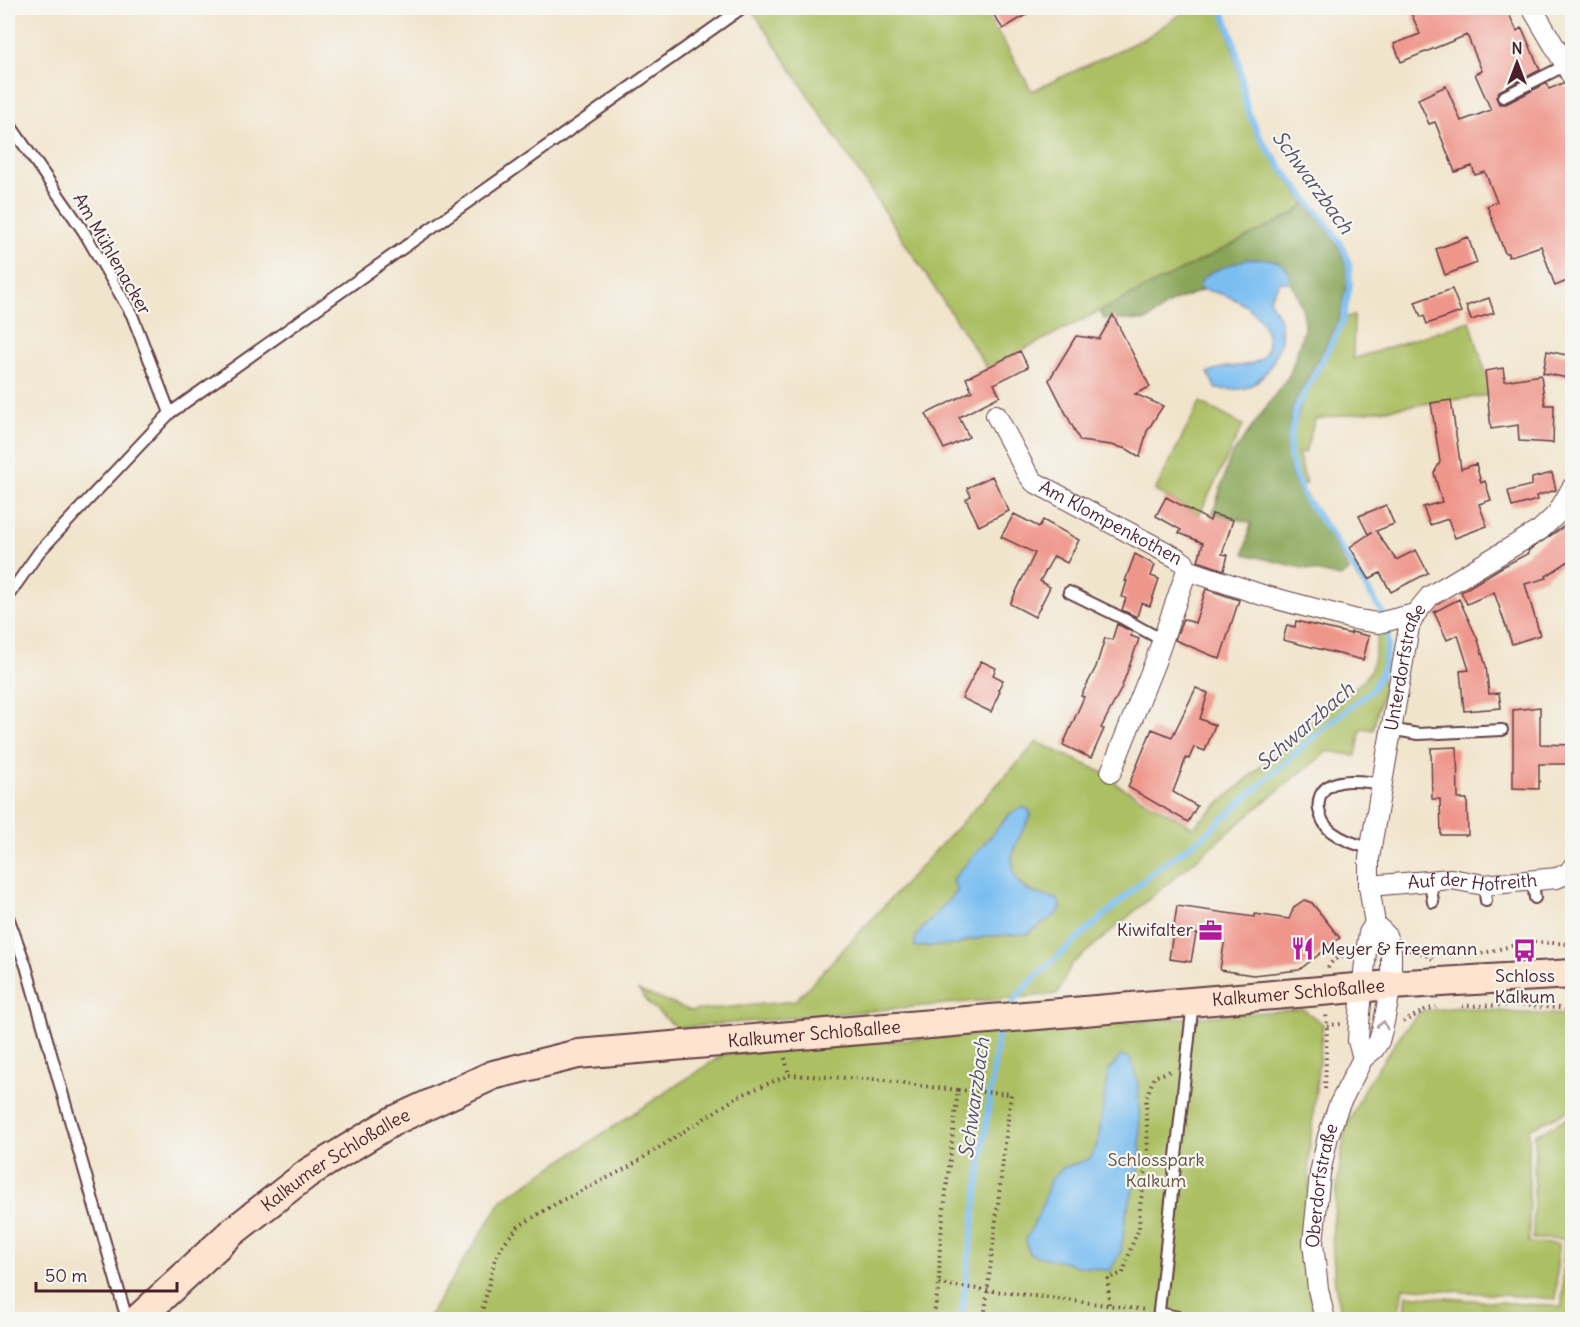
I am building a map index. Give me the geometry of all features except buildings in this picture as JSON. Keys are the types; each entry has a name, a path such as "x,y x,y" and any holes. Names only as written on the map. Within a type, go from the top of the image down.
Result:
{"main road":[{"name":"Kalkumer Schloßallee","path":"137,1320 231,1233 308,1173 393,1121 492,1075 578,1054 1363,988 1572,974"}],"street":[{"path":"1532,8 1569,71"},
{"name":"Am Klompenkothen","path":"996,415 1034,482 1177,558 1184,563 1187,570 1111,772"},
{"name":"Unterdorfstraße","path":"1391,986 1391,951 1386,935 1376,924 1369,886 1369,858 1409,627 1415,614 1430,596 1540,530 1557,514 1571,493"},
{"name":"Am Klompenkothen","path":"1187,570 1262,595 1353,618 1384,621 1415,614"},
{"name":"Auf der Hofreith","path":"1369,886 1451,879 1485,893 1534,889 1568,873 1572,868"},
{"path":"1363,1058 1358,1041 1359,1024 1369,933 1376,924"},
{"name":"Oberdorfstraße","path":"1325,1320 1318,1289 1314,1243 1320,1173 1328,1136 1339,1105 1363,1058 1374,1049 1379,1041 1391,986"}],"lane":[{"path":"8,596 39,552 170,413 742,8"},
{"path":"1503,97 1569,71"},
{"name":"Am Mühlenacker","path":"8,122 84,232 132,315 170,413"},
{"path":"1069,592 1162,640"},
{"path":"1390,729 1418,734 1502,730"},
{"path":"1370,848 1356,845 1331,831 1322,818 1318,800 1321,792 1340,782 1381,783"},
{"path":"1430,881 1433,902"},
{"path":"8,917 26,966 129,1320"},
{"path":"1193,1002 1159,1316 1193,1320"}],"path":[{"path":"1468,956 1520,944 1546,942 1572,944"},
{"path":"1391,951 1412,950 1434,959"},
{"path":"1458,1006 1516,1005 1572,1008"},
{"path":"1405,1023 1425,1010 1447,1006"},
{"path":"1326,1097 1327,1025"},
{"path":"785,1058 789,1075"},
{"path":"1109,1304 1108,1278 1124,1273 1139,1229 1140,1206 1148,1157 1146,1099 1154,1077 1172,1070 1186,1070"},
{"path":"480,1320 495,1259 503,1244 519,1226 557,1203 629,1167 739,1096 789,1075 887,1080 921,1086 1011,1094 985,1289 984,1320"},
{"path":"933,1320 939,1284 939,1251 958,1090"},
{"path":"939,1284 1144,1309 1159,1316"}],"green space":[{"path":"751,8 981,8 1032,91 1145,38 1190,8 1220,8 1233,49 1245,108 1257,137 1305,203 1297,212 987,368"},
{"path":"1305,203 1327,229 1339,248 1346,265 1347,284 1339,321 1292,408 1288,453 1291,474 1301,495 1328,533 1349,571 1340,577 1244,554 1251,523 1213,513 1230,458 1290,374 1304,329 1303,311 1290,282 1288,270 1276,262 1263,259 1200,288 1203,290 1172,302 1146,321 1104,319 1100,311 1297,212"},
{"path":"1354,316 1353,359 1470,321 1485,371 1489,395 1315,419 1305,453 1298,453 1306,484 1301,484 1291,451 1298,415 1345,317"},
{"path":"1200,402 1243,425 1199,515 1155,491"},
{"path":"1385,627 1383,688 1373,730 1361,728 1356,756 1328,751 1071,965 1057,994 677,1028 650,1005 639,991 691,1011 795,1001 1037,742 1117,779 1116,784 1193,827 1323,711 1363,681 1371,670 1378,628","holes":["1021,808 1027,809 1014,846 1012,859 1017,880 1026,889 1041,895 1027,934 991,936 965,941 958,945 915,942 921,931 958,890 952,880 1010,814"]},
{"path":"1461,1007 1519,1013 1572,1015 1572,1109 1529,1129 1529,1243 1558,1244 1556,1299 1403,1287 1398,1319 1343,1319 1335,1285 1332,1237 1345,1131 1365,1087 1402,1033 1421,1011"},
{"name":"Schlosspark Kalkum","path":"1303,1009 1323,1024 1309,1154 1310,1295 1317,1319 426,1320 503,1199 724,1054"},
{"path":"1572,1116 1572,1319 1404,1319 1407,1295 1562,1307 1564,1239 1533,1239 1535,1134"}],"water":[{"path":"1247,259 1274,261 1288,270 1290,282 1280,282 1269,299 1281,324 1280,342 1274,360 1256,382 1240,389 1216,389 1208,373 1221,368 1254,363 1263,358 1266,353 1268,342 1266,332 1258,316 1236,300 1200,288 1200,283 1206,276"},
{"path":"1021,808 1027,808 1031,813 1012,856 1015,875 1028,891 1058,900 1061,908 1057,914 1027,934 991,936 965,941 958,945 915,947 916,936 958,890 952,880 1010,814"},
{"path":"1121,1056 1130,1058 1138,1083 1141,1163 1126,1214 1121,1251 1110,1271 1029,1254 1026,1239 1041,1210 1050,1180 1063,1168 1090,1159 1098,1142 1108,1072"}],"waterway":[{"name":"Schwarzbach","path":"1010,1009 1016,998 1036,976 1158,868 1204,836 1317,734 1372,690 1384,667 1388,644 1387,628 1382,612 1305,498 1295,475 1290,455 1290,440 1296,409 1342,324 1350,284 1349,265 1343,248 1331,229 1261,139 1247,109 1236,48 1222,8"},
{"name":"Schwarzbach","path":"961,1320 998,1034 1002,1026"}],"place":[{"name":"Kiwifalter","path":"1211,930"},
{"name":"Meyer & Freemann","path":"1303,949"},
{"name":"Schloss Kalkum","path":"1525,950"}]}
